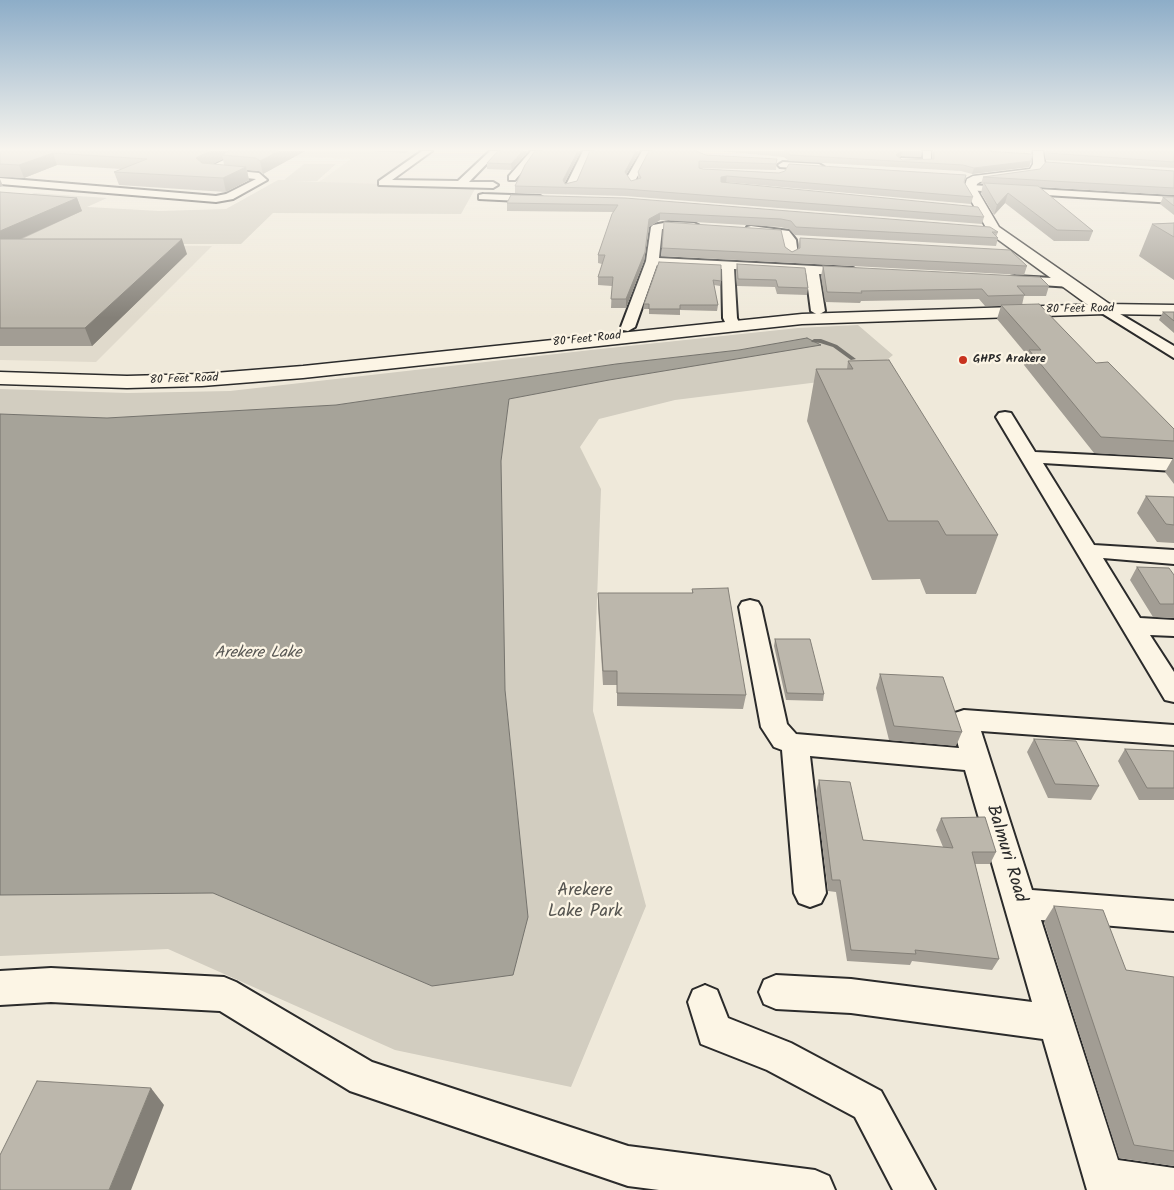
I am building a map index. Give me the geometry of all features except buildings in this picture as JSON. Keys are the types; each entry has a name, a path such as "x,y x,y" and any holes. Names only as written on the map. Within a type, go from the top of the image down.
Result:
{"main road":[{"path":"978,207 994,230 1071,283 1099,305"},
{"name":"80 Feet Road","path":"0,368 176,372 407,356 628,327 1174,302"},
{"name":"80 Feet Road","path":"0,378 127,382 202,380 818,311 1099,305 1174,310"}],"street":[{"path":"628,327 652,261 657,227 669,225 708,227"},
{"path":"736,228 784,233 790,240 792,255"},
{"path":"975,228 994,230"},
{"path":"790,240 807,242"},
{"path":"1001,253 1030,254"},
{"path":"652,261 866,273"},
{"path":"728,265 732,322"},
{"path":"812,270 818,311"},
{"path":"1003,280 1071,283"},
{"path":"1099,305 1174,353"},
{"path":"1005,417 1174,693"},
{"path":"1029,457 1174,465"},
{"path":"1087,551 1174,557"},
{"path":"750,607 774,728 784,740 795,744 976,760"},
{"path":"1133,626 1174,628"},
{"name":"Balmuri Road","path":"1106,1184 964,720 1174,735"},
{"path":"795,744 810,893"},
{"path":"1020,904 1174,916"},
{"path":"0,988 51,985 224,994 364,1078 619,1163 815,1190"},
{"path":"776,992 851,996 1056,1023"},
{"path":"704,1002 714,1031 778,1056 868,1104 915,1190"},
{"path":"1106,1184 1174,1188"}],"shaded area":[{"path":"0,244 212,246 96,362 0,360"}],"green space":[{"path":"0,207 80,207 159,211 226,209 230,207 465,207 461,214 273,213 241,244 0,244"},
{"name":"Arekere Lake Park","path":"858,325 893,355 867,376 675,400 599,419 580,447 601,489 593,711 646,906 571,1087 395,1050 168,949 0,956 0,895 213,893 432,986 528,917 505,690 501,461 509,399 820,344 807,338 739,350 616,364 336,405 206,414 107,418 0,414 0,389 128,393 230,391 798,328"}],"water":[{"name":"Arekere Lake","path":"807,338 821,345 609,380 509,399 501,461 505,690 528,917 513,975 432,986 213,893 0,895 0,414 107,418 336,405 616,364 739,350"}],"waterway":[{"path":"814,341 821,341 835,346 853,359"}],"place":[{"name":"GHPS Arakere","path":"963,360"}]}
